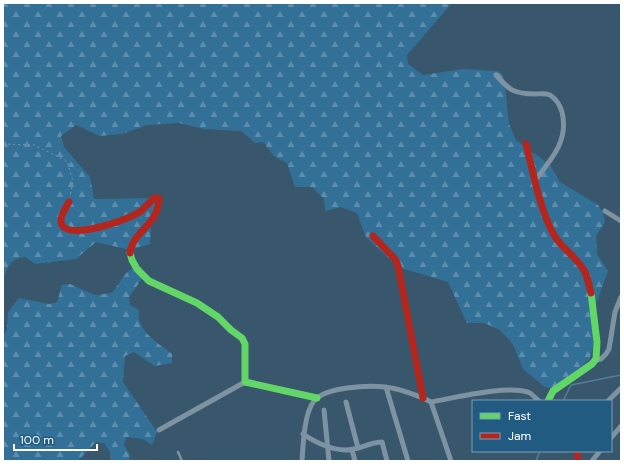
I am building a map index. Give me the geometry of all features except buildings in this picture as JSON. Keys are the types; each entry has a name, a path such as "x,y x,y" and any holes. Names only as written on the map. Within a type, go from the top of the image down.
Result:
{"street":[{"path":"496,75 510,90 521,93 549,95 556,100 561,108 564,123 563,136 558,148 535,180"},
{"path":"526,144 535,180 551,230 557,240 584,270 588,280 595,322 597,347 596,360"},
{"path":"69,202 61,221 67,230 77,231 94,228 131,217 139,212 154,198 159,198 160,207 150,223 131,244 130,252 132,260 137,269 149,281 197,303 218,317 231,330 242,338 245,344 245,382"},
{"path":"605,211 621,221"},
{"path":"373,236 395,259 398,266 423,398"},
{"path":"548,400 553,391 596,360 601,359 606,354 609,349 615,312 621,297"},
{"path":"159,430 245,382 317,398"},
{"path":"302,461 303,434 310,407 317,398 327,392 369,386 386,387 432,402 504,391 520,391 530,394 538,400"},
{"path":"386,387 408,461"},
{"path":"609,400 621,388"},
{"path":"346,402 358,448"},
{"path":"432,402 451,461"},
{"path":"324,410 329,461"},
{"path":"612,434 621,426"},
{"path":"303,434 312,440 336,450 352,450 382,442 387,461"},
{"path":"352,450 355,461"},
{"path":"592,461 599,452"}],"lane":[{"path":"178,452 182,461"}],"path":[{"path":"3,144 34,145 67,161 73,181 69,202"}],"green space":[{"path":"3,3 452,3 407,55 408,64 423,75 463,69 498,71 504,78 509,124 516,140 550,165 560,182 598,205 603,213 605,222 596,236 597,254 608,271 593,312 593,349 589,360 554,389 545,387 523,369 513,344 500,330 484,323 467,323 448,282 398,267 366,237 357,213 341,207 325,211 324,199 312,187 295,187 287,163 274,156 263,142 255,143 241,131 204,129 179,123 147,125 122,134 100,136 76,125 61,136 64,147 90,177 94,199 153,198 158,208 151,225 150,244 130,250 96,242 76,259 35,264 25,257 20,258 10,264 3,280"},
{"path":"134,267 142,267 144,276 129,297 130,305 139,310 140,324 144,330 154,341 172,354 172,363 155,366 134,352 125,356 123,382 157,432 152,445 143,439 126,437 124,445 129,453 130,461 110,461 110,452 104,443 96,442 78,461 3,461 3,336 7,329 8,312 19,298 49,304 57,302 62,285 70,284 95,295 112,293 127,272"}],"waterway":[{"path":"564,400 571,385 621,375"},
{"path":"536,461 540,452"}],"traffic: fast":[{"path":"130,253 137,269 149,281 197,303 218,317 231,330 242,338 245,344 245,382 317,398"},
{"path":"548,400 553,391 592,364 596,359 597,342 591,293"}],"traffic: jam":[{"path":"526,144 537,191 549,225 557,240 582,267 591,293"},
{"path":"69,202 63,213 61,220 62,225 67,229 87,230 111,224 132,216 138,213 154,198 159,198 155,215 135,240 130,253"},
{"path":"373,236 395,259 398,266 423,398"},
{"path":"577,452 578,461"}]}
